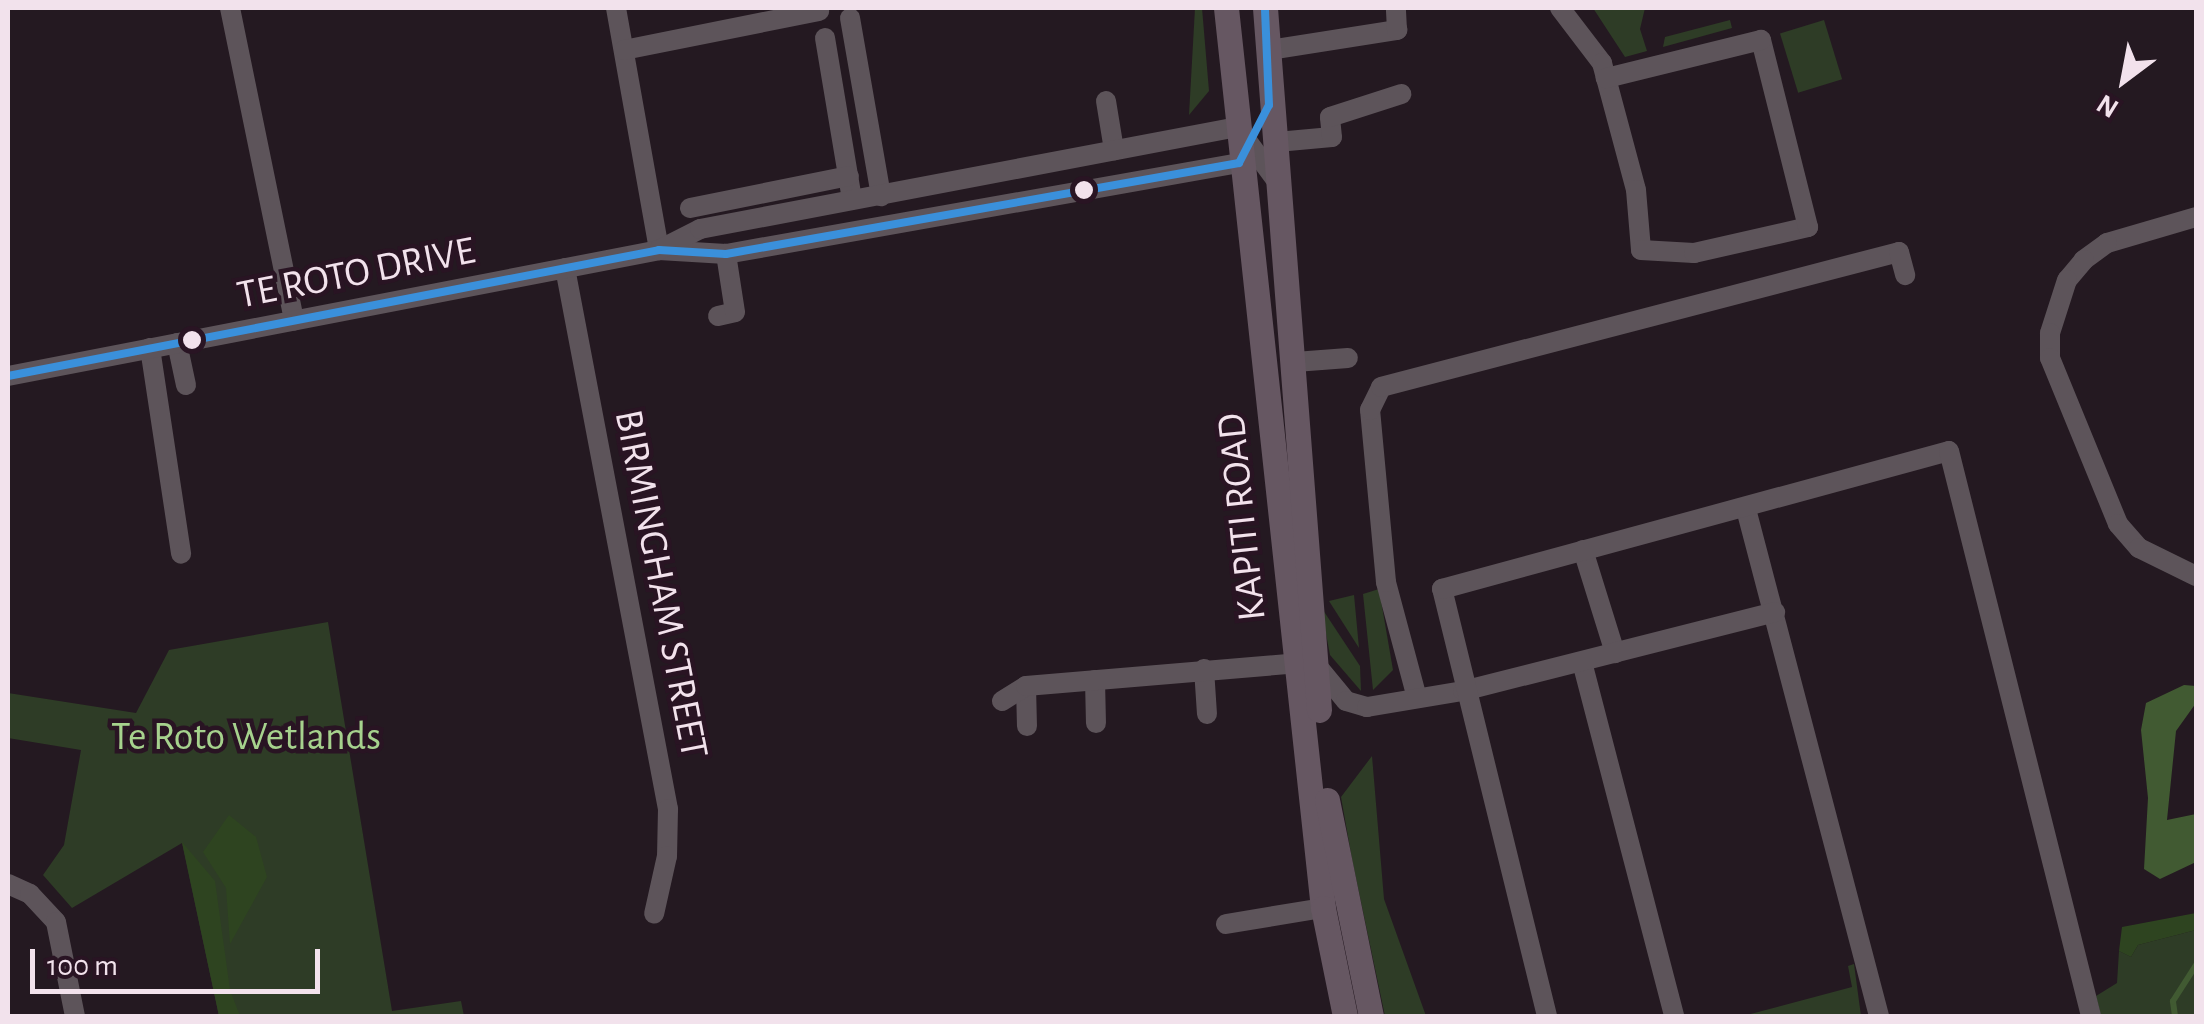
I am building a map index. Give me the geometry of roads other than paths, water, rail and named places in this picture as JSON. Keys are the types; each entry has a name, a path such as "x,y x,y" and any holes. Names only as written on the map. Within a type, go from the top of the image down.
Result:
{"main road":[{"name":"KAPITI ROAD","path":"1226,8 1252,144 1305,662 1323,908 1345,1016"},
{"name":"KAPITI ROAD","path":"1252,144 1271,86 1265,8"},
{"name":"KAPITI ROAD","path":"1252,144 1282,192 1295,362 1305,662 1339,868 1371,1016"},
{"path":"1323,908 1339,868"}],"street":[{"path":"230,8 294,320"},
{"path":"616,8 659,250"},
{"path":"1269,50 1397,30 1396,8"},
{"path":"1560,8 1596,49 1606,78 1638,200 1641,250 1694,253 1808,228 1762,40 1606,78"},
{"path":"624,50 819,11"},
{"path":"850,18 881,196"},
{"path":"825,38 852,200"},
{"path":"1252,144 1332,137 1330,117 1402,94"},
{"path":"1106,101 1114,150"},
{"path":"1145,180 1170,138"},
{"name":"TE ROTO DRIVE","path":"659,250 700,229 1170,138 1252,144"},
{"name":"TE ROTO DRIVE","path":"8,376 659,250 726,254 1145,180 1252,144"},
{"path":"690,208 849,176"},
{"path":"920,188 926,219"},
{"path":"2196,217 2107,243 2084,260 2067,280 2050,333 2050,358 2102,494 2139,548 2196,576"},
{"path":"1417,698 1386,582 1370,410 1381,386 1899,252 1905,276"},
{"path":"718,316 735,312 726,254"},
{"name":"BIRMINGHAM STREET","path":"565,268 668,809 667,856 654,914"},
{"path":"177,343 186,384"},
{"path":"150,348 181,554"},
{"path":"1295,362 1348,358"},
{"path":"1547,1016 1463,691 1444,586 1746,509 1949,451 2091,1016"},
{"path":"1746,509 1879,1016"},
{"path":"1583,550 1615,653"},
{"path":"1002,702 1026,686 1305,662 1353,706 1463,691 1775,612"},
{"path":"1582,662 1674,1016"},
{"path":"1204,669 1207,714"},
{"path":"1095,680 1096,723"},
{"path":"1026,686 1026,726"},
{"path":"8,884 30,894 56,922 76,1016"},
{"path":"1226,924 1323,908"}],"waterway":[{"path":"2175,1016 2173,1001 2196,965"}],"park label":[{"name":"Te Roto Wetlands","path":"246,737"}]}
